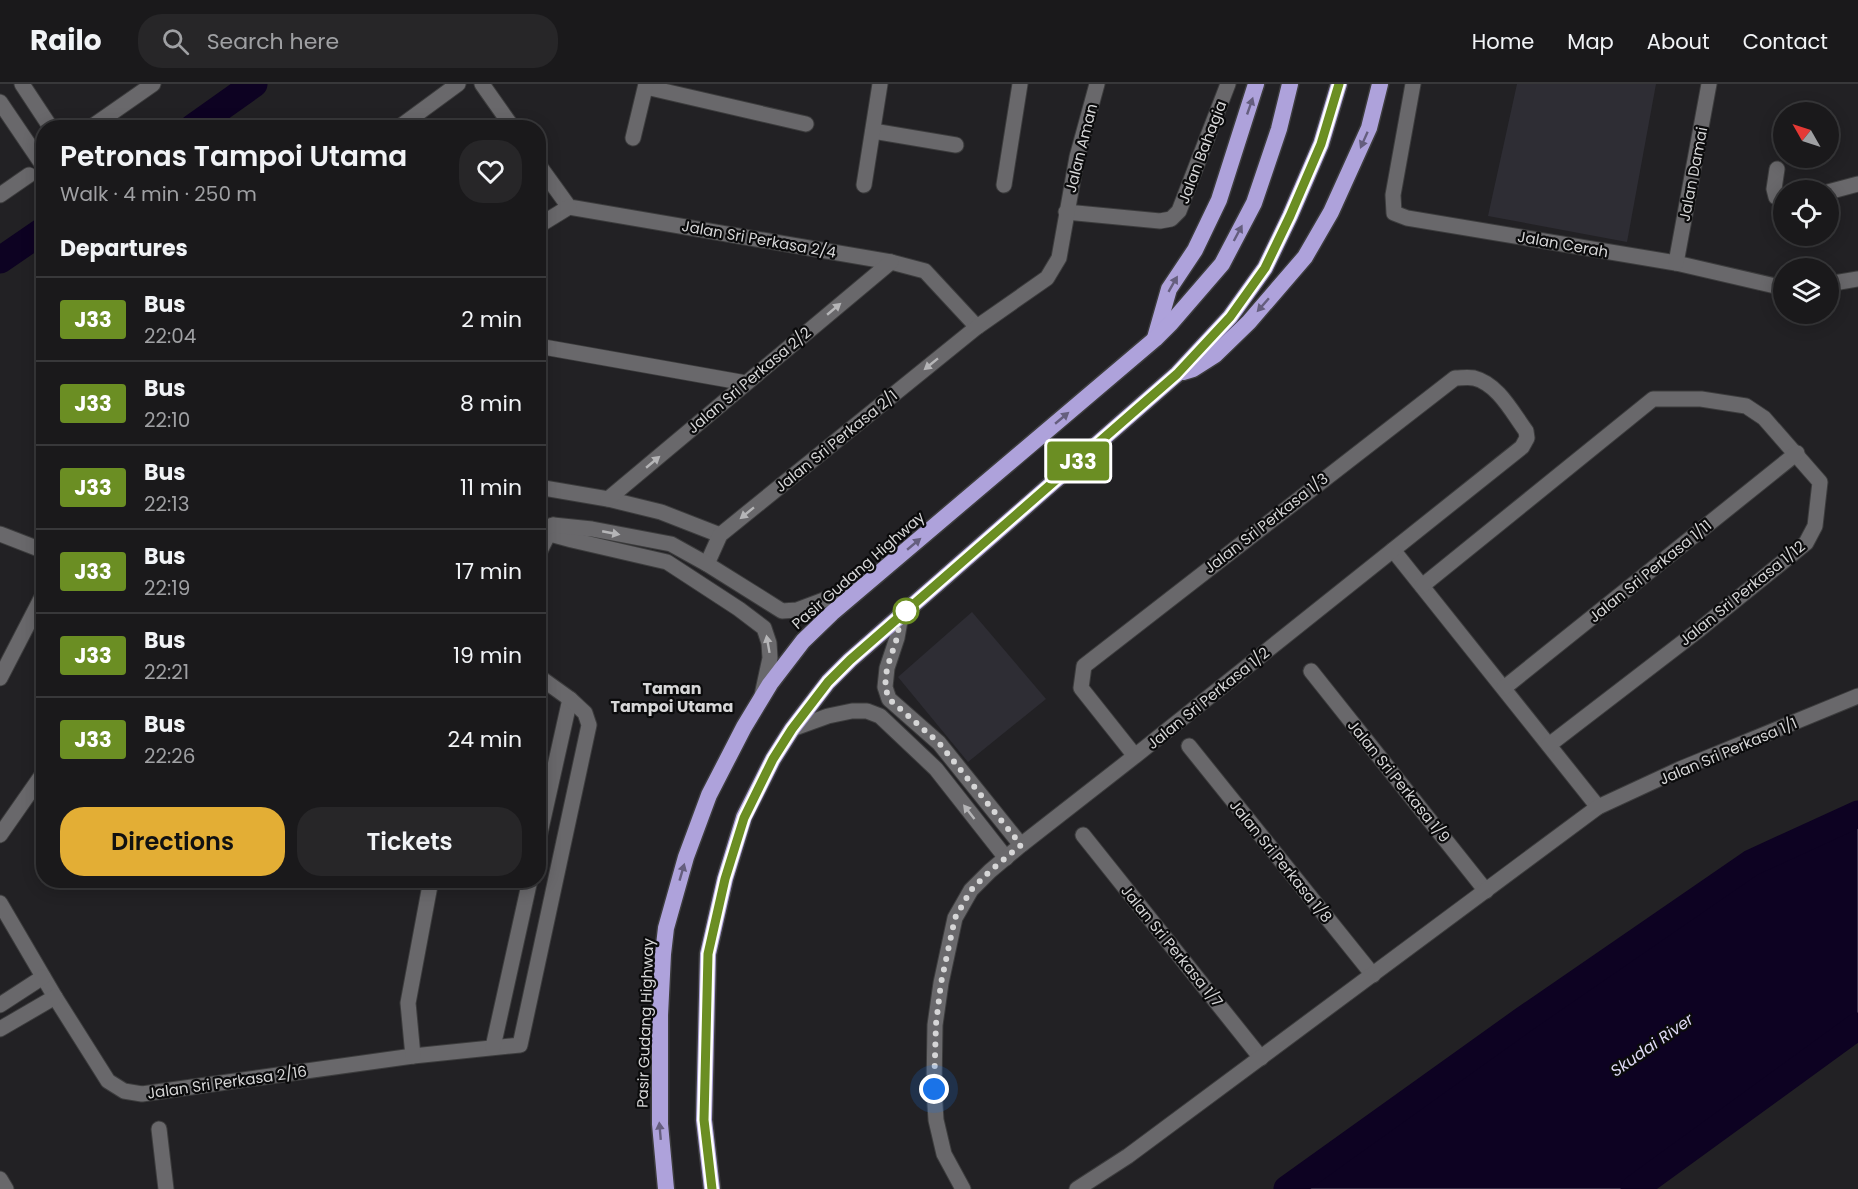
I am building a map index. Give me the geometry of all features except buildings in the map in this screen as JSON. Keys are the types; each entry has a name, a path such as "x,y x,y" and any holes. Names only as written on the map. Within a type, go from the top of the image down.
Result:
{"highway":[{"path":"1155,339 1169,289 1195,250 1219,200 1256,84"},
{"name":"Pasir Gudang Highway","path":"666,1189 660,1124 660,1015 666,928 686,857 709,795 744,727 771,684 803,641 832,613 1155,339 1222,264 1254,203 1279,129 1290,84"},
{"path":"712,1189 704,1120 708,954 725,879 744,818 773,759 792,729 828,682 901,615 1177,374 1230,317 1265,268 1321,144 1339,84"},
{"path":"1177,374 1193,369 1215,355 1249,322 1305,257 1331,212 1369,128 1380,84"}],"street":[{"path":"22,84 46,120"},
{"path":"101,120 153,84"},
{"path":"410,120 458,84"},
{"path":"482,84 507,120"},
{"path":"864,185 880,84"},
{"path":"1004,186 1020,84"},
{"name":"Jalan Aman","path":"1059,258 1077,157 1097,84"},
{"name":"Jalan Bahagia","path":"1066,213 1160,221 1171,219 1179,212 1228,84"},
{"name":"Jalan Cerah","path":"1413,84 1393,195 1395,213 1419,220 1676,263 1773,286"},
{"name":"Jalan Damai","path":"1676,263 1709,84"},
{"path":"633,138 646,85 806,124"},
{"path":"0,102 36,155"},
{"path":"873,130 956,145"},
{"path":"1776,180 1778,169"},
{"path":"0,195 29,175"},
{"path":"546,175 569,207 546,221"},
{"path":"1839,189 1858,184"},
{"name":"Jalan Sri Perkasa 2/4","path":"569,207 891,262 925,271 977,327"},
{"name":"Jalan Sri Perkasa 2/1","path":"707,564 720,535 977,327 1047,278 1059,258"},
{"name":"Jalan Sri Perkasa 2/2","path":"608,500 891,262"},
{"path":"1839,282 1858,279"},
{"path":"546,347 746,383"},
{"name":"Jalan Sri Perkasa 1/3","path":"1135,756 1081,688 1084,666 1455,378 1472,377 1484,382 1498,393 1526,431 1527,438"},
{"name":"Jalan Sri Perkasa 1/12","path":"1422,586 1653,399 1701,399 1746,406 1764,418 1797,453 1820,482 1815,526 1806,543 1700,629 1549,745"},
{"name":"Jalan Sri Perkasa 1/2","path":"963,1189 944,1154 936,1120 934,1089 936,1024 941,983 955,918 971,890 1021,845 1522,447 1527,438"},
{"name":"Jalan Sri Perkasa 1/11","path":"1504,688 1797,453"},
{"path":"546,488 661,512 720,535"},
{"path":"546,529 591,529 670,544 707,564 782,611 797,610 869,582"},
{"path":"546,529 667,562 764,628 769,643 770,658 761,701"},
{"path":"0,534 36,548"},
{"path":"1393,550 1598,807"},
{"path":"0,678 36,608"},
{"path":"901,615 897,638 887,668 885,687 889,699 939,743 1021,845"},
{"name":"Jalan Sri Perkasa 1/9","path":"1311,671 1486,891"},
{"path":"546,682 570,699 546,806"},
{"name":"Jalan Sri Perkasa 1/1","path":"1077,1189 1128,1156 1598,807 1680,769 1858,696"},
{"name":"Jalan Sri Perkasa 2/16","path":"0,903 43,978 108,1081 124,1091 142,1094 413,1056 520,1044 589,725 585,713 570,699"},
{"path":"792,729 828,716 852,711 867,711 880,716 936,769 1006,858"},
{"name":"Jalan Sri Perkasa 1/8","path":"1189,747 1373,975"},
{"path":"0,834 36,783"},
{"name":"Jalan Sri Perkasa 1/7","path":"1083,835 1261,1058"},
{"path":"413,1056 408,1003 430,888"},
{"path":"493,1047 528,888"},
{"path":"0,1005 43,978"},
{"path":"0,1029 55,997"},
{"path":"159,1130 166,1189"},
{"path":"0,1179 6,1189"}],"shaded area":[{"path":"1517,84 1656,84 1627,242 1488,216"},
{"path":"972,612 1046,699 968,762 898,677"}],"water":[{"name":"Skudai River","path":"1858,814 1858,1026 1634,1189 1287,1189 1523,1020 1751,863"}],"waterway":[{"path":"203,120 254,84"},
{"path":"0,260 36,235"},
{"path":"1287,1189 1523,1020 1751,863 1858,814"},
{"path":"1634,1189 1858,1026"}],"bus line":[{"name":"J33","path":"712,1189 704,1120 708,954 725,879 744,818 773,759 792,729 828,682 850,660 1177,374 1230,317 1265,268 1290,216 1321,144 1339,84"}],"district":[{"name":"Taman Tampoi Utama","path":"672,697"}],"route":[{"path":"906,611 901,615 897,638 887,668 885,687 889,699 939,743 1021,845 971,890 955,918 941,983 936,1024 934,1089"}]}
